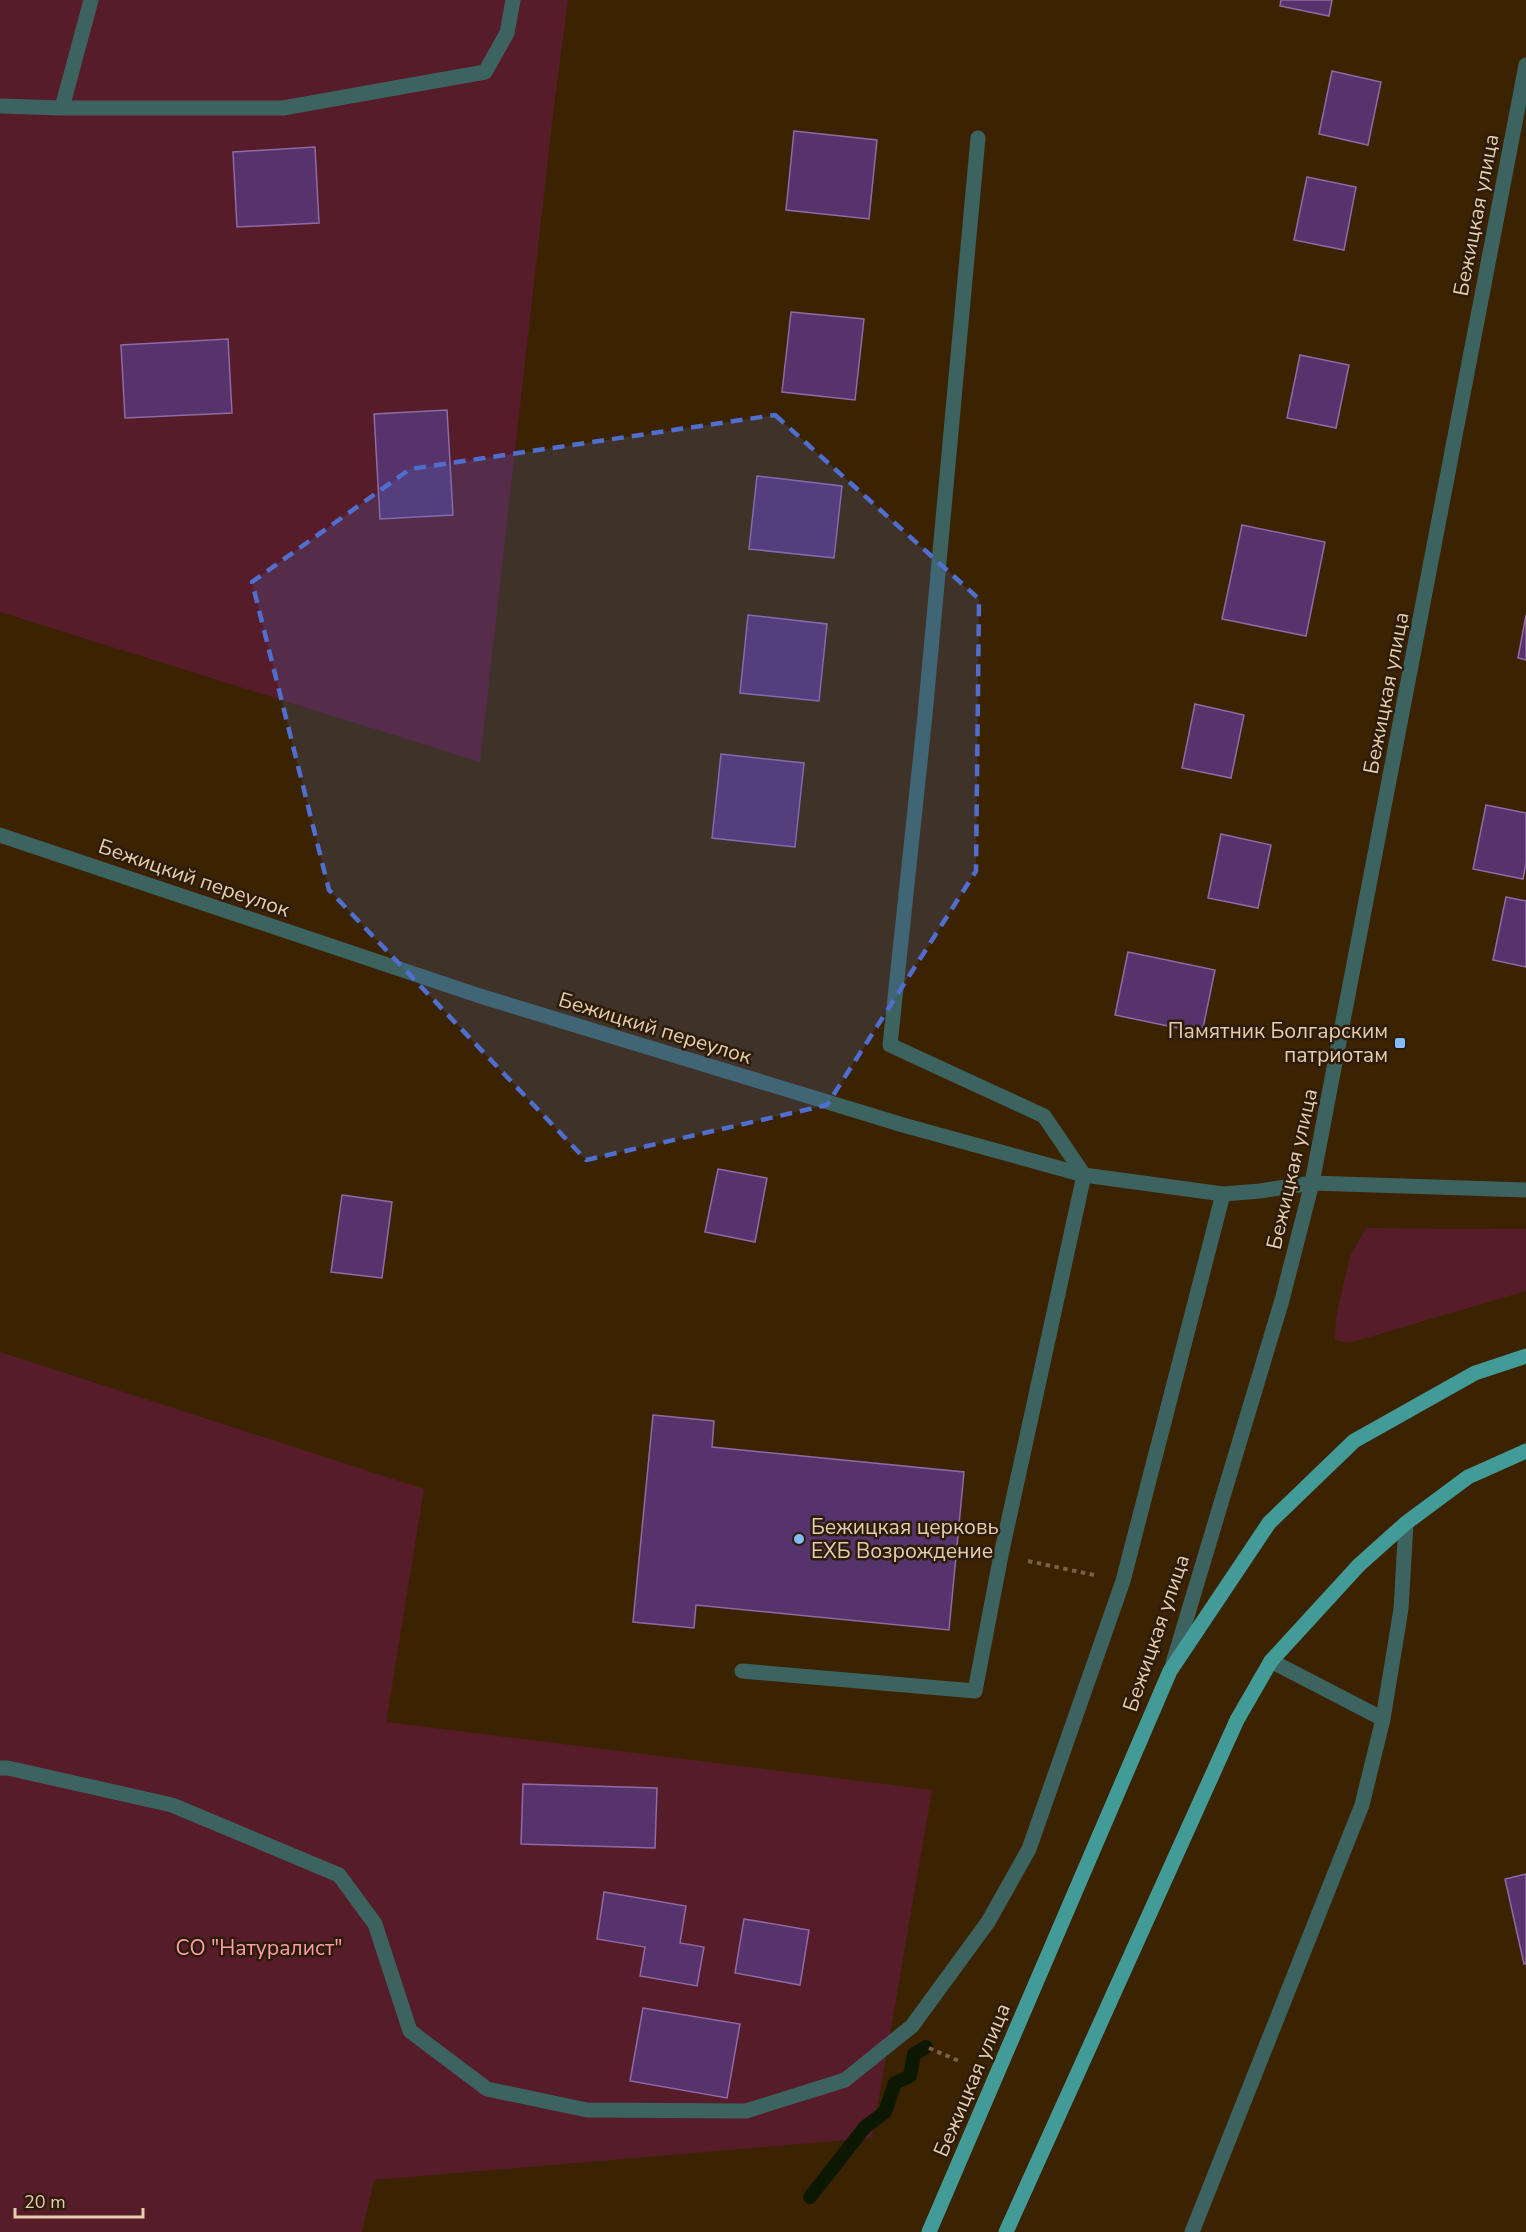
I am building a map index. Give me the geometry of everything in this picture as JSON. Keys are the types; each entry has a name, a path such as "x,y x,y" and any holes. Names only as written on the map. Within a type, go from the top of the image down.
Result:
{"main road":[{"path":"1170,1671 1269,1523 1354,1441 1475,1373 1526,1356"},
{"path":"1006,2232 1237,1720 1271,1661 1359,1565 1406,1523 1468,1477 1526,1451"},
{"name":"Бежицкая улица","path":"929,2232 1170,1671"}],"street":[{"path":"62,108 91,0"},
{"path":"0,106 283,108 485,72 507,33 513,0"},
{"name":"Бежицкая улица","path":"1170,1671 1282,1300 1312,1183 1526,65"},
{"path":"742,1671 975,1691 1001,1555 1084,1175 1044,1116 891,1045 925,715 978,138"},
{"name":"Бежицкий переулок","path":"0,835 480,996 903,1125 1084,1175 1223,1194 1312,1183 1526,1190"},
{"path":"0,1768 172,1805 339,1875 375,1924 410,2031 487,2089 587,2110 746,2110 845,2080 912,2026 988,1922 1029,1849 1123,1581 1223,1194"},
{"path":"1192,2232 1362,1805 1383,1719 1401,1610 1406,1523"},
{"path":"1271,1661 1383,1719"}],"path":[{"path":"1001,1555 1123,1581"},
{"path":"926,2047 959,2061"}],"highlighted area":[{"path":"775,415 979,599 976,871 827,1105 586,1160 329,890 252,582 410,469"}],"green space":[{"path":"0,0 568,0 553,114 480,762 0,612"},
{"path":"1366,1228 1526,1229 1526,1291 1349,1343 1335,1340 1336,1317 1350,1256"},
{"name":"СО \"Натуралист\"","path":"0,1352 424,1489 386,1722 932,1790 872,2138 374,2180 362,2232 0,2232"}],"building":[{"path":"1281,0 1332,0 1329,16 1280,6"},
{"path":"1332,71 1381,82 1368,145 1319,134"},
{"path":"794,131 877,140 869,219 786,210"},
{"path":"315,147 319,223 237,227 233,152"},
{"path":"1307,177 1356,187 1344,250 1294,240"},
{"path":"791,312 864,319 855,400 782,392"},
{"path":"228,339 232,413 125,418 121,345"},
{"path":"1300,355 1349,365 1336,428 1287,418"},
{"path":"447,410 453,515 380,519 374,414"},
{"path":"757,476 842,486 834,558 749,549"},
{"path":"1242,525 1325,542 1306,636 1222,619"},
{"path":"748,615 827,624 819,701 740,693"},
{"path":"1526,615 1526,660 1518,658"},
{"path":"1195,704 1244,715 1231,778 1182,768"},
{"path":"721,754 804,763 795,847 712,838"},
{"path":"1486,805 1526,813 1526,863 1523,879 1473,869"},
{"path":"1221,834 1271,845 1258,908 1208,898"},
{"path":"1506,897 1526,901 1526,967 1493,960"},
{"path":"1128,952 1215,970 1202,1033 1115,1015"},
{"path":"718,1169 767,1178 755,1242 705,1232"},
{"path":"342,1195 392,1202 382,1278 331,1272"},
{"name":"Бежицкая церковь ЕХБ Возрождение","path":"653,1415 714,1421 712,1447 964,1472 949,1630 696,1605 694,1628 633,1622"},
{"path":"523,1784 657,1788 655,1848 521,1844"},
{"path":"1526,1874 1526,1964 1524,1964 1505,1879"},
{"path":"604,1892 686,1906 680,1943 704,1947 697,1986 640,1976 645,1947 597,1939"},
{"path":"744,1919 809,1930 800,1985 735,1973"},
{"path":"643,2008 740,2024 727,2098 630,2081"}],"waterway":[{"path":"810,2197 865,2127 885,2112 895,2083 910,2076 914,2054 926,2047"}],"place":[{"name":"Памятник Болгарским патриотам","path":"1400,1043"},
{"name":"Бежицкая церковь ЕХБ Возрождение","path":"799,1539"}]}
